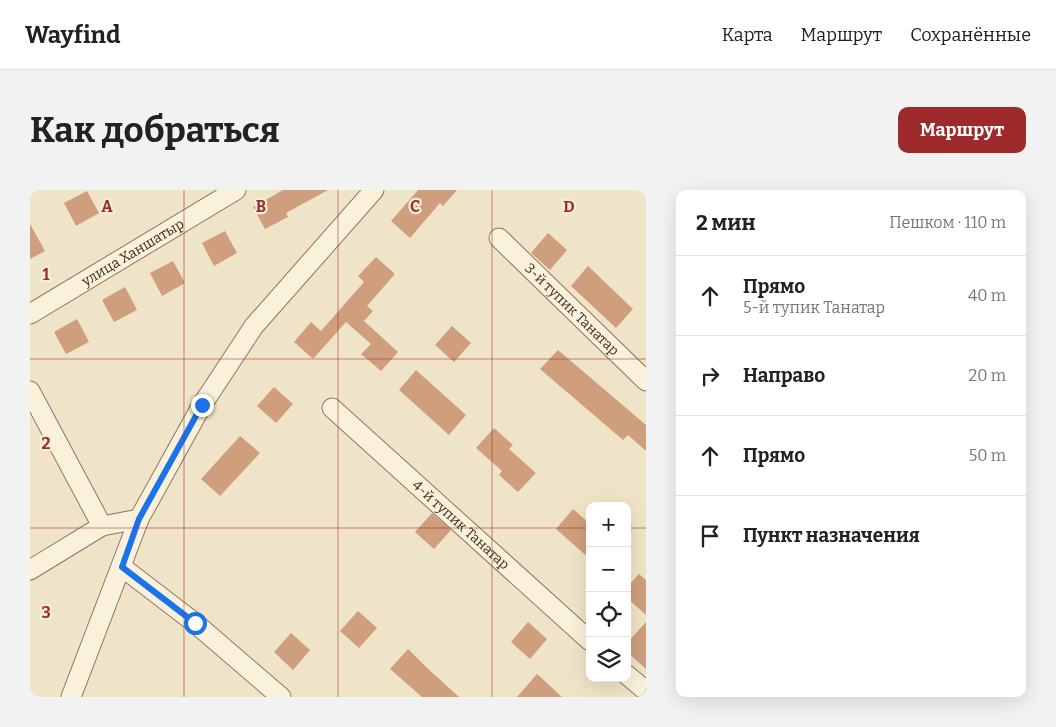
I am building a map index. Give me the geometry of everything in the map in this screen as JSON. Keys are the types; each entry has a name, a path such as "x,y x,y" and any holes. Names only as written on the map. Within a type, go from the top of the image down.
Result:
{"street":[{"name":"улица Ханшатыр","path":"30,314 236,190"},
{"path":"71,697 139,519 202,405 254,326 374,190"},
{"name":"3-й тупик Танатар","path":"499,238 646,381"},
{"path":"30,390 102,526"},
{"name":"4-й тупик Танатар","path":"332,408 586,637"},
{"path":"30,570 102,526 139,519"},
{"path":"122,567 195,623 281,697"},
{"path":"631,678 646,692"}],"building":[{"path":"283,190 328,190 286,213 288,217 265,229 253,207"},
{"path":"418,190 457,190 443,206 440,203 410,238 391,221"},
{"path":"87,191 99,213 76,226 64,203"},
{"path":"30,224 45,251 30,259"},
{"path":"225,231 237,253 214,266 202,243"},
{"path":"548,233 567,250 550,270 531,253"},
{"path":"376,257 395,274 367,306 373,311 364,321 398,352 381,371 361,354 371,344 346,322 313,359 294,342 311,322 321,331 364,282 358,276"},
{"path":"173,261 185,283 162,296 150,273"},
{"path":"588,266 633,309 616,328 571,286"},
{"path":"125,287 137,310 114,322 102,300"},
{"path":"77,319 89,342 66,354 54,332"},
{"path":"452,326 471,343 454,362 435,345"},
{"path":"558,350 646,425 646,451 628,435 623,440 540,369"},
{"path":"416,370 466,415 449,435 399,390"},
{"path":"274,387 293,404 276,423 257,406"},
{"path":"494,428 513,445 509,449 536,473 518,492 499,475 502,471 476,448"},
{"path":"240,436 260,453 220,496 201,479"},
{"path":"573,509 586,520 586,555 556,529"},
{"path":"432,513 451,530 434,549 415,532"},
{"path":"639,574 646,580 646,615 631,602 631,583"},
{"path":"358,611 377,628 359,648 340,631"},
{"path":"528,622 547,639 530,659 511,642"},
{"path":"646,622 646,669 631,656 631,639"},
{"path":"291,633 310,650 293,670 274,652"},
{"path":"408,649 459,697 422,697 390,669"},
{"path":"537,674 562,697 517,697"}],"route":[{"path":"195,623 122,567 139,519 202,405"}]}
